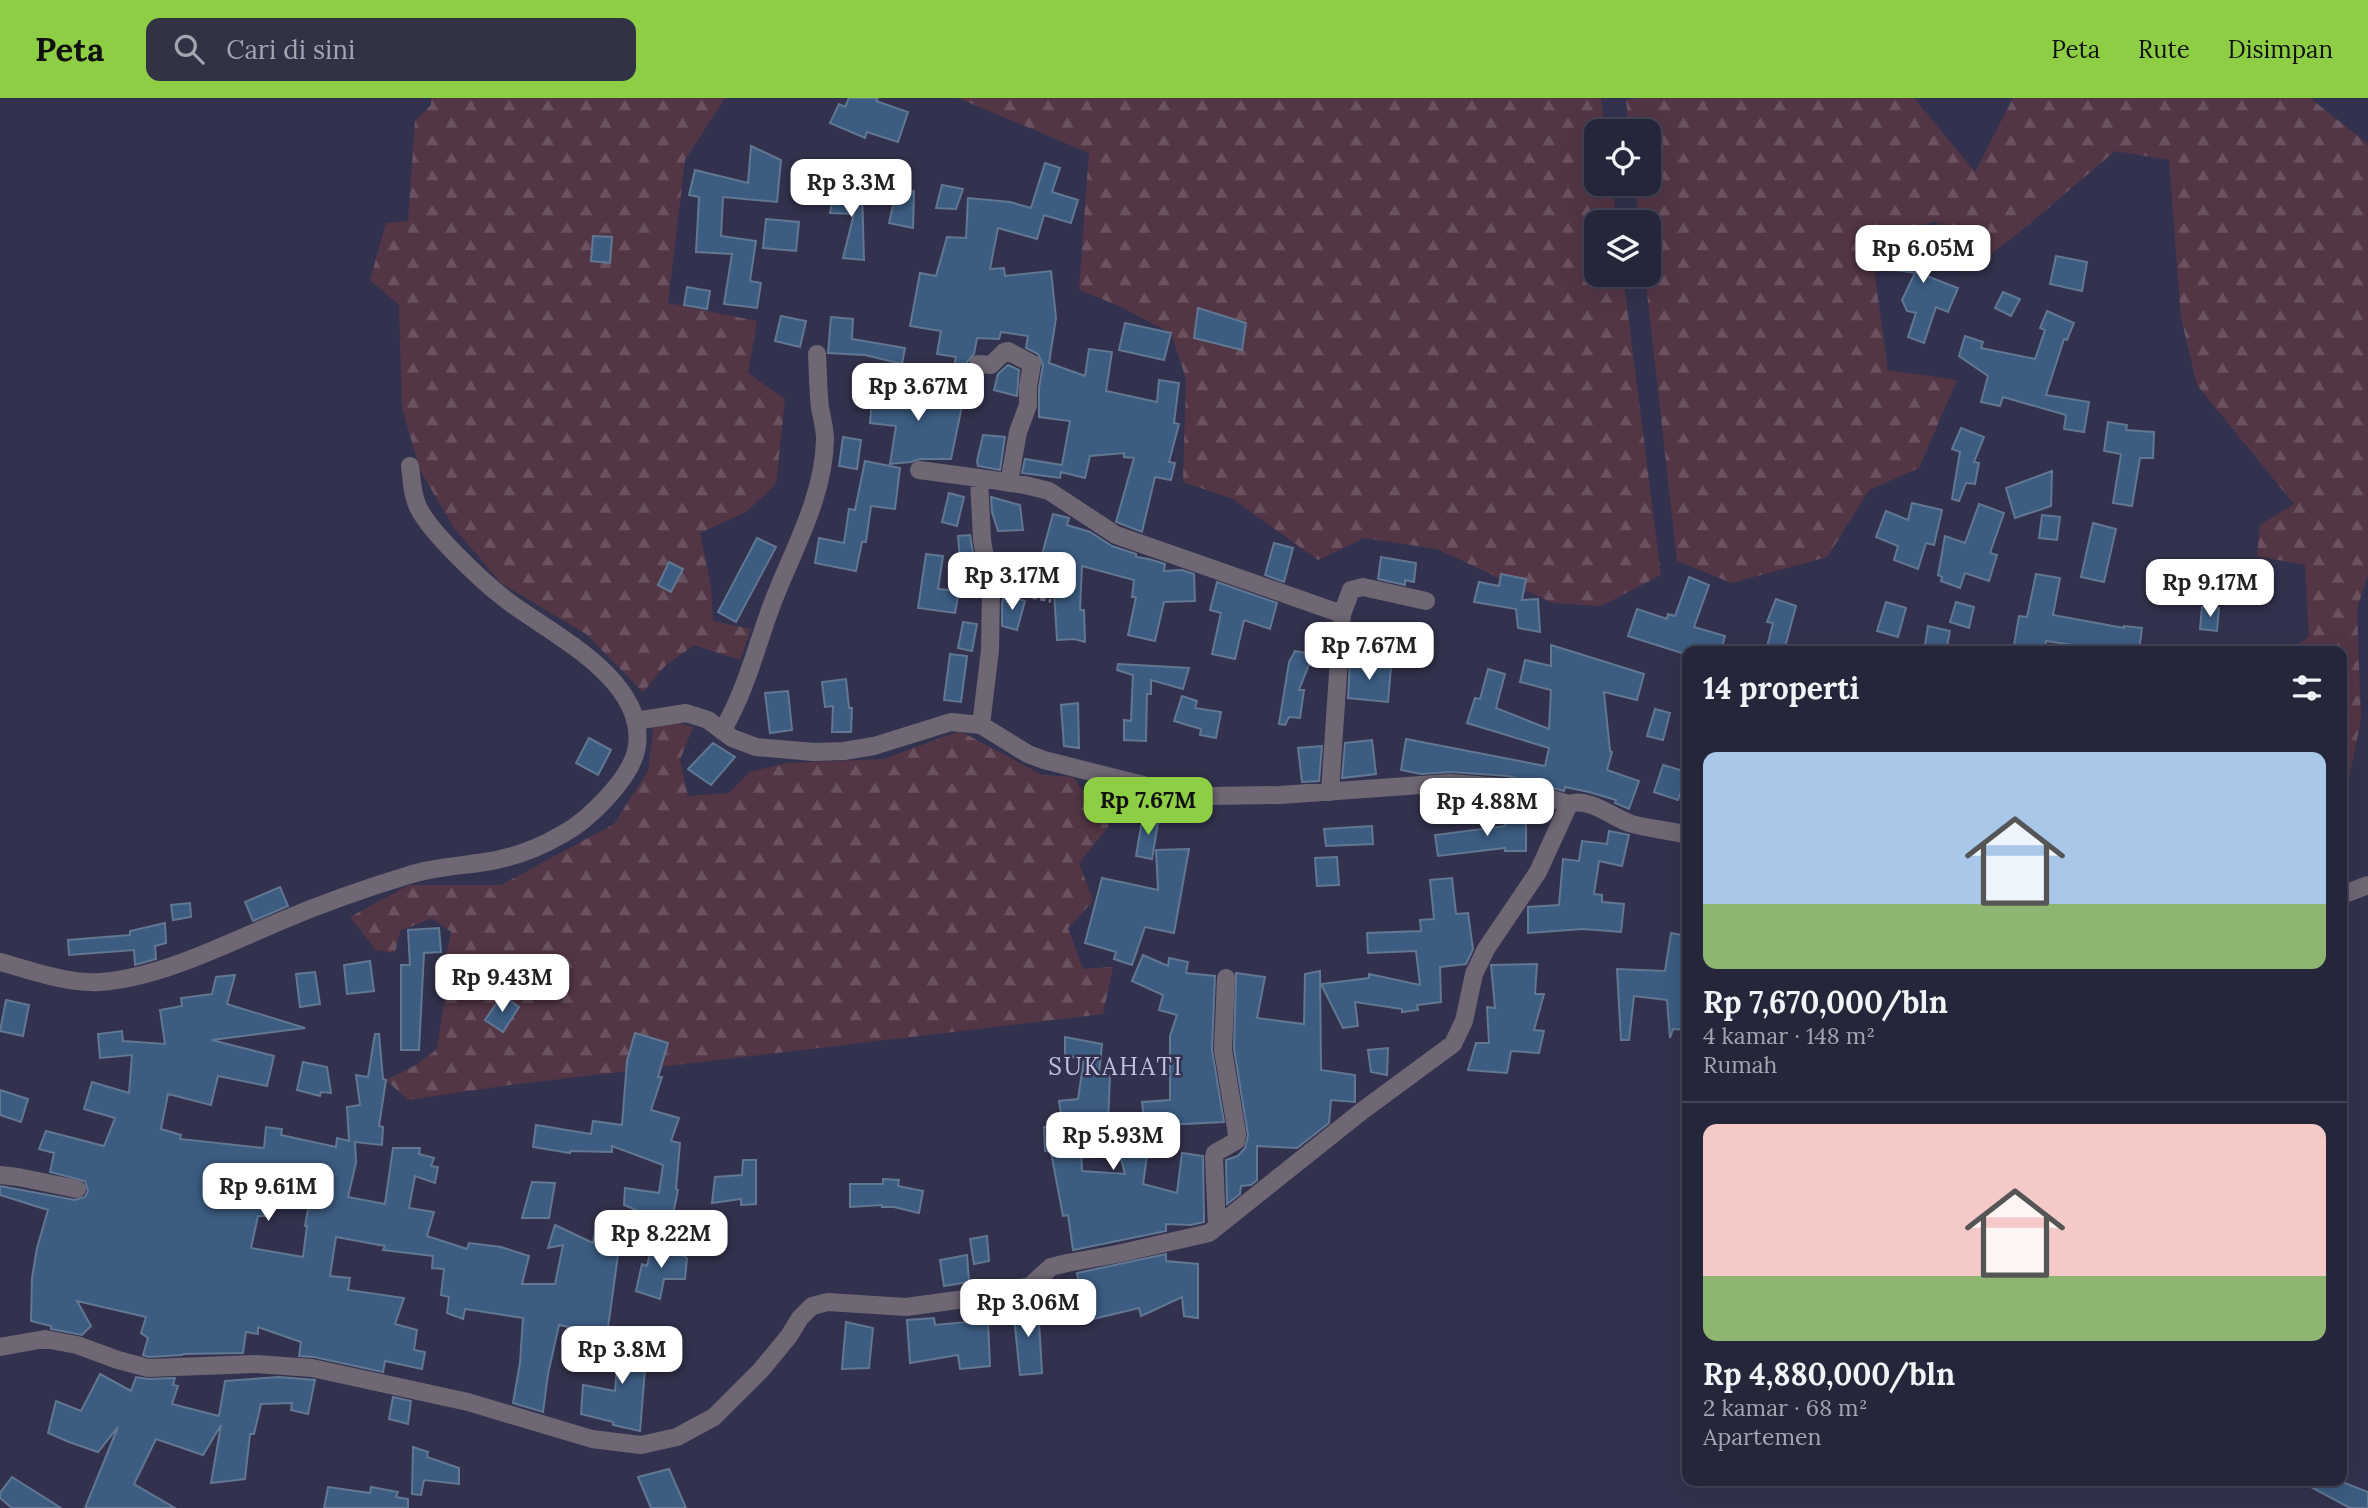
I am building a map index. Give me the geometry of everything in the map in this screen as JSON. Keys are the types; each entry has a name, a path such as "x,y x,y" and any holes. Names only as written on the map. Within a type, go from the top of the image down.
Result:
{"street":[{"path":"978,365 991,365 1008,351 1032,363 1028,405 1018,432 1009,482"},
{"path":"722,731 738,705 781,580 802,537 819,481 825,439 817,354"},
{"path":"0,962 73,979 100,982 158,971 318,905 414,873 515,856 562,835 589,816 625,774 637,746 635,721 626,698 594,662 505,599 432,529 418,507 410,466"},
{"path":"919,470 1009,482 1049,491 1115,535 1342,614"},
{"path":"979,478 982,540 991,591 990,650 981,725"},
{"path":"1330,792 1342,614 1351,590 1363,587 1426,601"},
{"path":"635,721 686,713 708,720 732,738 756,747 844,751 874,746 951,722 981,725 1028,754 1044,760 1179,794 1211,796 1330,792 1450,783 1502,787 1539,794 1569,804 1578,802 1631,823 1682,834"},
{"path":"0,1347 45,1339 77,1345 148,1368 256,1364 312,1368 468,1402 580,1437 641,1445 677,1437 714,1417 761,1370 812,1306 828,1302 906,1307 972,1298 1030,1286 1051,1267 1173,1243 1209,1233 1362,1111 1453,1044 1464,1021 1474,974 1486,948 1538,872 1569,804"},
{"path":"2347,893 2368,885"},
{"path":"1217,1227 1214,1157 1215,1153 1236,1141 1237,1134 1223,1050 1226,978"},
{"path":"0,1175 77,1189"}],"path":[{"path":"991,591 1017,593 1051,601"}],"green space":[{"path":"431,98 725,98 685,160 668,303 757,321 748,373 785,399 776,484 746,512 700,533 711,585 713,621 751,629 740,660 694,645 665,666 643,692 586,634 501,583 454,528 420,470 402,408 399,305 370,280 386,223 408,221 415,121 431,105"},
{"path":"958,98 1601,98 1604,119 1584,119 1584,196 1614,196 1615,210 1584,210 1584,287 1625,287 1661,575 1601,606 1553,603 1437,549 1364,538 1318,560 1233,499 1183,482 1186,379 1171,333 1117,305 1079,290 1089,153"},
{"path":"1639,98 1914,98 1975,172 2013,98 2310,98 2368,144 2368,574 2357,609 2361,720 2347,789 2347,646 2296,646 2309,637 2305,565 2257,556 2260,525 2294,504 2197,385 2181,318 2169,160 2115,151 1967,273 1936,221 1870,241 1888,370 1957,380 1919,468 1869,490 1827,557 1732,583 1677,561 1646,287 1661,287 1661,210 1638,210 1636,196 1661,196 1661,119 1628,119 1626,100"},
{"path":"655,717 693,727 680,760 688,796 729,793 750,772 787,763 884,759 960,731 1042,775 1073,777 1109,826 1079,863 1093,901 1068,928 1083,969 1113,967 1103,1014 502,1086 408,1100 386,1080 416,1065 437,1049 446,989 444,968 451,932 432,918 400,931 395,953 376,950 350,917 409,885 501,885 614,824 648,771"}],"building":[{"path":"849,98 878,98 876,101 908,112 898,142 867,132 865,138 830,123 839,104 845,107"},
{"path":"751,146 781,160 777,202 723,197 721,236 756,241 750,281 761,283 757,308 724,304 732,254 696,252 699,197 689,195 695,170 748,183"},
{"path":"1045,163 1060,168 1052,192 1078,200 1071,223 1044,215 1037,239 998,228 990,269 1004,268 1005,276 1051,271 1056,318 1049,363 1085,376 1089,349 1112,352 1106,391 1157,402 1159,380 1179,383 1174,423 1179,424 1169,462 1175,463 1171,480 1155,477 1142,532 1116,522 1134,458 1124,457 1124,453 1090,456 1085,478 1061,472 1060,478 1022,473 1025,459 1062,465 1070,421 1039,417 1039,388 1043,365 1038,354 1026,348 1028,336 1001,332 999,339 977,338 974,354 967,362 970,371 968,380 952,376 956,357 937,354 941,331 910,326 920,273 936,276 947,237 966,238 968,198 1010,202 1031,208"},
{"path":"942,185 963,189 956,209 936,208"},
{"path":"835,186 862,190 864,260 843,258 854,214 830,213"},
{"path":"914,191 913,228 889,223 896,193"},
{"path":"766,219 799,222 796,251 763,248"},
{"path":"1910,234 1919,234 1937,241 1927,274 1919,273 1958,288 1948,312 1936,307 1924,343 1908,337 1916,313 1907,311 1902,300 1915,273 1894,270"},
{"path":"593,236 612,237 610,263 591,261"},
{"path":"2056,256 2087,262 2082,291 2050,284"},
{"path":"687,287 710,291 707,309 684,305"},
{"path":"2003,292 2020,299 2011,316 1995,308"},
{"path":"1198,308 1246,323 1242,350 1194,338"},
{"path":"2047,311 2074,323 2067,340 2064,339 2046,395 2089,402 2084,432 2064,429 2066,415 2003,397 2000,406 1981,402 1988,376 1959,356 1965,336 1983,342 1981,348 2035,359 2045,330 2040,328"},
{"path":"781,316 806,321 800,347 775,341"},
{"path":"831,317 853,319 852,339 905,348 902,364 865,355 828,353"},
{"path":"1125,323 1171,333 1164,360 1119,350"},
{"path":"1008,365 1019,370 1017,396 994,390 998,374"},
{"path":"873,387 964,396 951,459 920,459 890,464 896,426 870,423"},
{"path":"2108,422 2127,425 2126,430 2154,432 2153,458 2140,458 2132,506 2113,503 2121,454 2104,451"},
{"path":"1961,428 1984,437 1974,462 1979,463 1975,484 1966,483 1959,501 1952,499 1960,452 1952,449"},
{"path":"983,435 1005,437 1000,470 978,466"},
{"path":"843,437 861,440 857,469 839,466"},
{"path":"865,461 900,468 895,509 871,506 866,542 862,542 856,571 815,563 819,538 844,543 849,509 855,510"},
{"path":"2052,471 2051,506 2015,518 2006,488"},
{"path":"949,493 964,497 957,526 942,522"},
{"path":"991,497 1020,505 1023,530 998,531"},
{"path":"1912,503 1942,510 1934,545 1926,543 1918,569 1894,560 1898,546 1876,537 1886,511 1908,520"},
{"path":"1979,504 2004,513 1990,553 1997,555 1989,581 1965,573 1960,588 1941,581 1942,577 1938,575 1945,536 1965,543"},
{"path":"1053,514 1069,518 1067,525 1090,532 1112,546 1136,554 1136,557 1165,564 1164,571 1182,570 1194,574 1195,601 1164,602 1155,641 1128,635 1136,597 1132,597 1134,580 1082,566 1080,610 1084,610 1085,642 1074,639 1057,640 1054,592 1033,588"},
{"path":"2042,515 2060,517 2057,540 2039,538"},
{"path":"2093,523 2116,529 2104,582 2081,577"},
{"path":"970,535 974,559 960,560 958,536"},
{"path":"757,538 776,547 736,622 718,612"},
{"path":"1274,543 1293,548 1284,582 1265,575"},
{"path":"926,554 943,556 938,589 959,591 955,613 918,608"},
{"path":"1381,557 1416,563 1414,582 1405,580 1405,585 1378,579"},
{"path":"669,562 683,569 671,592 658,585"},
{"path":"1501,574 1526,579 1522,600 1538,599 1540,632 1518,628 1516,609 1474,602 1479,582 1499,586"},
{"path":"2036,574 2060,578 2053,615 2124,628 2142,628 2140,646 2078,646 2046,641 2046,646 2014,646 2019,616 2027,617"},
{"path":"1689,577 1709,585 1694,627 1725,636 1722,646 1682,646 1682,653 1628,636 1637,609 1667,619 1668,614 1675,616"},
{"path":"1217,582 1277,603 1270,629 1244,620 1235,659 1212,654 1221,613 1210,610"},
{"path":"1005,594 1025,601 1017,630 1002,626 1002,603"},
{"path":"1776,599 1796,606 1785,646 1767,646 1773,623 1767,622"},
{"path":"1886,602 1906,608 1898,637 1877,631"},
{"path":"1956,602 1974,607 1969,628 1950,622"},
{"path":"2202,607 2219,608 2217,631 2200,629"},
{"path":"963,622 977,624 972,651 958,648"},
{"path":"1928,626 1950,631 1947,646 1925,646"},
{"path":"1551,645 1644,674 1637,700 1604,692 1612,752 1607,770 1639,781 1629,809 1615,803 1616,800 1589,792 1565,787 1564,791 1508,776 1451,772 1421,774 1401,770 1406,739 1545,766 1549,748 1467,723 1475,698 1480,699 1488,669 1505,674 1496,708 1549,729 1551,690 1520,682 1525,660 1551,666"},
{"path":"1295,651 1313,654 1299,690 1304,690 1300,718 1289,717 1285,725 1279,724 1289,662"},
{"path":"950,654 967,656 961,702 944,700"},
{"path":"1350,662 1391,667 1388,702 1348,698"},
{"path":"1118,664 1189,668 1183,689 1151,680 1151,694 1147,694 1146,741 1124,740 1124,720 1131,721 1133,675 1117,670"},
{"path":"846,679 849,708 852,708 851,732 832,732 833,706 825,707 822,682"},
{"path":"788,691 792,730 770,733 765,693"},
{"path":"1182,696 1197,701 1195,708 1221,712 1216,738 1200,735 1201,729 1174,721"},
{"path":"1078,703 1079,748 1064,746 1061,705"},
{"path":"1655,709 1670,713 1663,740 1647,736"},
{"path":"589,738 611,750 598,775 576,763"},
{"path":"1372,740 1376,774 1342,778 1345,743"},
{"path":"713,743 735,757 711,785 688,769"},
{"path":"1322,746 1319,781 1302,782 1298,748"},
{"path":"1663,765 1682,771 1682,788 1678,800 1654,792"},
{"path":"1505,812 1526,812 1526,851 1505,851 1505,848 1438,856 1435,835 1505,826"},
{"path":"1143,815 1159,817 1152,859 1136,856"},
{"path":"1372,826 1373,844 1326,846 1324,829"},
{"path":"1609,831 1629,835 1622,866 1599,861 1594,894 1602,895 1602,902 1624,904 1621,932 1583,929 1528,933 1528,907 1559,905 1563,859 1579,861 1582,841 1607,844"},
{"path":"1189,849 1174,933 1145,927 1132,965 1114,959 1116,952 1085,943 1102,878 1158,890 1156,850"},
{"path":"1337,857 1339,885 1317,886 1315,858"},
{"path":"1452,878 1456,914 1468,913 1473,949 1466,964 1440,967 1441,1002 1417,1005 1418,1010 1402,1012 1402,1009 1355,1002 1358,1026 1343,1028 1321,984 1369,978 1369,974 1420,985 1416,951 1368,953 1367,933 1421,931 1420,920 1434,919 1430,880"},
{"path":"280,887 288,906 253,921 245,902"},
{"path":"190,903 191,917 173,920 171,905"},
{"path":"165,923 166,943 155,946 156,959 135,965 134,950 69,955 68,940 130,935 130,931"},
{"path":"439,928 441,952 424,953 419,1050 401,1050 401,965 410,965 408,930"},
{"path":"1671,933 1682,935 1682,1030 1673,1029 1670,1038 1667,1000 1634,996 1629,1040 1621,1040 1617,969 1665,971"},
{"path":"1143,955 1168,966 1169,958 1188,962 1186,973 1215,976 1212,1050 1224,1122 1145,1126 1142,1102 1170,1100 1170,1036 1177,1015 1159,1010 1163,995 1132,981"},
{"path":"370,961 374,991 347,994 344,965"},
{"path":"1537,964 1535,994 1544,994 1534,1030 1544,1031 1539,1053 1511,1051 1507,1073 1468,1070 1476,1043 1489,1043 1487,1007 1495,1008 1491,965"},
{"path":"1320,971 1321,1070 1355,1075 1355,1102 1331,1100 1329,1123 1297,1148 1257,1146 1257,1180 1251,1185 1241,1186 1240,1194 1227,1204 1226,1160 1238,1156 1245,1148 1248,1135 1234,1049 1236,973 1265,977 1257,1018 1304,1024 1305,974"},
{"path":"315,972 320,1004 300,1007 296,974"},
{"path":"235,975 227,1004 305,1028 212,1040 274,1056 267,1086 218,1076 211,1105 168,1094 161,1129 181,1135 180,1139 264,1148 266,1127 282,1129 281,1135 336,1147 337,1138 349,1141 347,1107 360,1105 356,1075 368,1077 375,1034 379,1034 383,1079 386,1080 379,1126 383,1127 382,1145 355,1142 356,1163 348,1197 385,1204 393,1148 420,1148 419,1154 434,1158 431,1166 438,1167 435,1183 415,1176 409,1208 434,1212 427,1236 467,1249 469,1243 501,1247 529,1256 522,1284 555,1284 563,1245 548,1248 555,1225 593,1243 596,1227 621,1233 607,1335 559,1325 543,1412 513,1403 520,1363 523,1318 465,1309 463,1319 447,1313 449,1297 441,1295 444,1269 432,1268 433,1256 383,1250 385,1246 336,1237 330,1276 350,1278 348,1290 404,1298 395,1324 417,1330 414,1350 425,1352 422,1369 385,1361 383,1372 299,1356 301,1342 258,1327 258,1334 246,1332 243,1353 149,1357 143,1355 148,1338 141,1333 146,1317 77,1301 91,1326 82,1335 51,1329 51,1326 31,1321 32,1278 48,1210 0,1195 0,1186 75,1200 85,1197 88,1191 85,1181 50,1172 54,1153 39,1149 46,1131 104,1146 115,1118 84,1109 92,1082 129,1093 132,1055 100,1058 98,1034 122,1031 123,1041 165,1044 160,1010 182,1006 181,998 212,994 216,977","holes":["279,1185 311,1193 303,1257 251,1248 258,1216 271,1216"]},
{"path":"502,995 519,1007 503,1032 485,1020"},
{"path":"6,1000 29,1005 23,1036 0,1031"},
{"path":"635,1033 668,1043 658,1077 662,1077 651,1110 679,1118 671,1141 680,1143 678,1190 671,1224 624,1205 625,1188 659,1193 663,1165 612,1146 612,1152 570,1153 533,1147 536,1125 591,1134 593,1121 622,1125 627,1061"},
{"path":"1065,1037 1102,1044 1099,1075 1110,1075 1108,1124 1080,1123 1082,1171 1125,1174 1117,1144 1148,1149 1143,1184 1177,1193 1182,1153 1203,1156 1204,1222 1191,1225 1166,1224 1166,1231 1073,1250 1068,1215 1063,1216 1051,1152 1045,1151 1044,1127 1063,1127 1059,1101 1078,1099 1084,1059 1065,1056"},
{"path":"1388,1048 1387,1075 1371,1072 1368,1050"},
{"path":"303,1062 327,1067 331,1093 321,1092 320,1096 297,1090"},
{"path":"0,1090 28,1099 21,1122 0,1115"},
{"path":"743,1160 756,1160 756,1204 741,1205 741,1199 712,1203 715,1177 742,1175"},
{"path":"883,1179 899,1180 898,1186 923,1191 919,1213 882,1205 850,1207 850,1184 883,1184"},
{"path":"532,1182 555,1183 549,1218 522,1218"},
{"path":"987,1236 989,1261 974,1264 970,1239"},
{"path":"653,1240 687,1258 685,1279 664,1279 660,1299 636,1291 642,1264 647,1266"},
{"path":"1166,1254 1166,1261 1198,1264 1198,1318 1184,1316 1182,1297 1141,1316 1139,1308 1085,1321 1077,1273"},
{"path":"967,1255 969,1282 944,1286 940,1260"},
{"path":"1038,1304 1042,1373 1020,1375 1013,1307"},
{"path":"934,1318 935,1325 988,1320 990,1366 960,1369 958,1355 910,1363 907,1320"},
{"path":"846,1322 873,1328 869,1368 842,1369"},
{"path":"620,1330 648,1333 640,1431 581,1414 583,1385 615,1391"},
{"path":"100,1374 131,1391 136,1377 175,1378 173,1385 178,1386 172,1404 219,1416 225,1381 279,1377 315,1380 308,1414 291,1410 292,1403 261,1404 254,1434 250,1434 245,1479 211,1483 221,1425 203,1455 156,1439 134,1484 175,1508 85,1508 118,1427 98,1452 48,1433 56,1401 81,1411"},
{"path":"393,1397 411,1401 408,1424 389,1419"},
{"path":"413,1447 428,1452 427,1457 459,1468 459,1484 424,1480 421,1495 412,1494"},
{"path":"669,1469 686,1508 651,1508 638,1477"},
{"path":"12,1477 61,1508 12,1508 0,1498 0,1493"},
{"path":"2347,1484 2368,1492 2368,1508 2350,1508 2309,1486 2347,1486"},
{"path":"328,1487 370,1493 371,1487 398,1492 396,1497 408,1499 408,1508 324,1508"}],"district":[{"name":"SUKAHATI","path":"1116,1067"}]}
